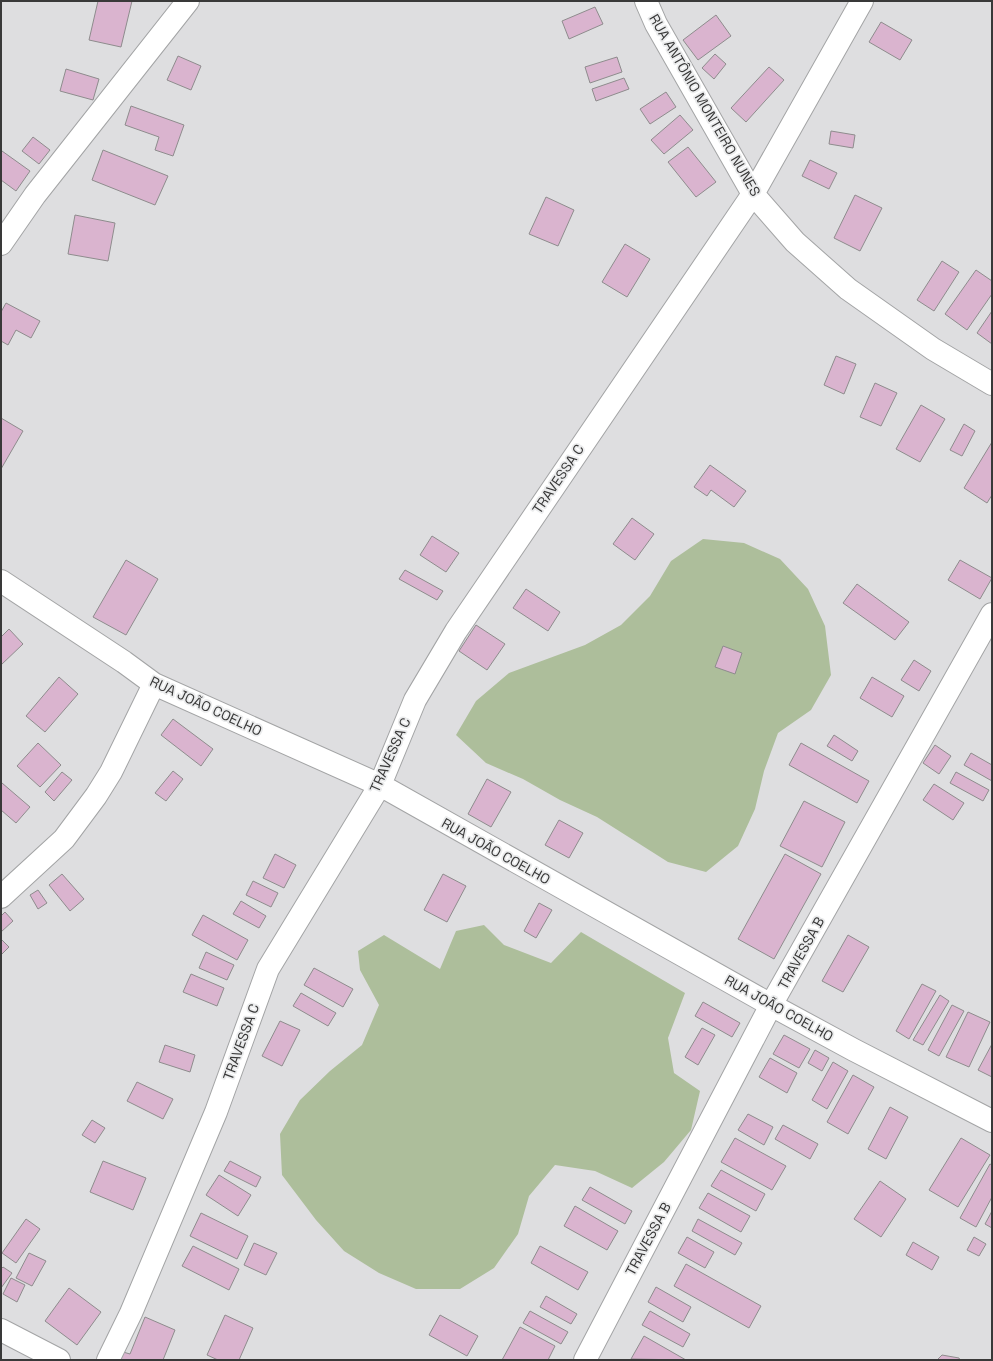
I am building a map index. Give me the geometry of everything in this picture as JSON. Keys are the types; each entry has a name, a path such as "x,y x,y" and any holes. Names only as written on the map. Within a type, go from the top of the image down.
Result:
{"street":[{"path":"1,244 35,195 188,1"},
{"name":"RUA ANTÔNIO MONTEIRO NUNES","path":"646,1 656,24 753,194 795,242 848,289 933,349 992,384"},
{"name":"TRAVESSA C","path":"108,1360 131,1313 216,1112 268,969 380,785 415,700 456,631 753,194 862,1"},
{"name":"RUA JOÃO COELHO","path":"1,581 124,662 154,684 380,785 771,1005 854,1050 992,1121"},
{"name":"TRAVESSA B","path":"585,1360 771,1005 992,614"},
{"path":"1,897 64,839 96,796 112,772 154,684"},
{"path":"1,1330 59,1360"}],"green space":[{"path":"703,539 744,543 780,559 808,589 825,626 831,675 811,710 778,733 764,771 755,809 738,846 706,872 668,862 597,817 560,800 523,779 486,763 456,735 476,701 509,673 585,645 621,625 650,596 671,561"},
{"path":"484,925 504,945 551,963 581,932 685,993 668,1038 674,1073 700,1091 691,1130 664,1162 632,1188 595,1171 555,1165 529,1196 518,1234 494,1268 460,1289 416,1289 379,1273 344,1251 316,1220 282,1175 280,1134 300,1100 330,1071 362,1045 379,1005 360,970 358,951 384,935 440,969 456,931"}],"building":[{"path":"98,1 132,1 121,47 89,40"},
{"path":"595,7 603,24 569,39 562,21"},
{"path":"716,15 731,36 698,60 683,40"},
{"path":"881,22 912,40 900,60 869,42"},
{"path":"715,54 726,64 714,79 702,68"},
{"path":"178,56 201,66 191,90 167,80"},
{"path":"617,57 622,72 590,83 585,67"},
{"path":"769,67 784,80 746,122 731,108"},
{"path":"66,69 99,79 93,100 60,91"},
{"path":"624,78 629,89 596,101 592,89"},
{"path":"666,92 676,107 650,124 640,109"},
{"path":"131,106 184,125 173,156 155,150 159,137 125,125"},
{"path":"680,115 693,130 664,154 651,140"},
{"path":"831,131 855,135 853,148 829,144"},
{"path":"33,137 50,150 39,164 22,151"},
{"path":"688,147 716,182 696,197 668,162"},
{"path":"103,150 168,176 155,205 92,180"},
{"path":"2,151 30,171 16,191 1,180"},
{"path":"810,160 837,173 829,189 802,176"},
{"path":"855,195 882,208 860,251 834,238"},
{"path":"546,197 574,210 558,246 529,234"},
{"path":"75,215 115,223 108,261 68,254"},
{"path":"625,244 650,259 627,297 602,282"},
{"path":"942,261 959,272 934,311 917,300"},
{"path":"976,270 992,281 992,294 967,330 945,314"},
{"path":"6,303 40,321 31,338 16,330 8,345 1,341 1,312"},
{"path":"992,311 992,344 977,333"},
{"path":"836,356 856,364 844,394 824,385"},
{"path":"875,383 897,393 881,426 860,417"},
{"path":"921,405 945,419 920,462 896,449"},
{"path":"1,418 23,431 1,469"},
{"path":"964,424 975,431 962,456 950,450"},
{"path":"992,442 992,495 987,503 964,488"},
{"path":"710,465 746,491 734,507 711,490 707,496 694,487"},
{"path":"632,518 654,534 635,560 613,544"},
{"path":"432,536 459,553 446,572 420,555"},
{"path":"126,560 158,579 126,635 93,617"},
{"path":"960,560 992,578 980,599 948,580"},
{"path":"405,570 443,591 437,600 399,579"},
{"path":"857,584 909,622 895,640 843,603"},
{"path":"526,589 560,612 548,631 513,608"},
{"path":"476,625 505,644 487,670 459,651"},
{"path":"9,629 23,644 1,665 1,637"},
{"path":"723,646 742,653 735,674 715,667"},
{"path":"914,660 931,671 919,691 901,680"},
{"path":"59,677 78,694 45,732 26,716"},
{"path":"872,677 904,696 892,717 860,698"},
{"path":"173,719 213,749 201,766 161,735"},
{"path":"834,735 858,751 852,761 827,746"},
{"path":"38,743 61,765 40,787 17,766"},
{"path":"801,743 869,781 857,803 789,765"},
{"path":"935,745 951,756 939,774 923,763"},
{"path":"971,753 992,765 992,781 964,765"},
{"path":"173,771 183,779 166,801 155,793"},
{"path":"62,772 72,780 54,801 45,792"},
{"path":"956,772 989,790 983,801 950,783"},
{"path":"487,779 511,792 491,827 468,814"},
{"path":"2,783 30,807 16,823 1,810"},
{"path":"934,784 964,803 953,820 923,800"},
{"path":"804,801 845,822 822,867 780,846"},
{"path":"559,820 583,833 569,858 545,845"},
{"path":"275,854 296,865 284,888 263,878"},
{"path":"785,854 821,874 774,959 738,939"},
{"path":"62,874 84,899 70,911 49,885"},
{"path":"443,874 466,886 447,922 424,910"},
{"path":"253,881 278,893 271,907 246,895"},
{"path":"38,890 47,903 38,909 30,895"},
{"path":"241,901 266,916 259,928 233,914"},
{"path":"539,903 552,910 536,938 524,931"},
{"path":"5,912 13,921 1,932 1,916"},
{"path":"203,915 248,940 237,960 192,935"},
{"path":"848,935 869,947 843,992 822,981"},
{"path":"1,939 9,947 1,955"},
{"path":"206,952 234,965 227,980 199,968"},
{"path":"314,968 353,989 343,1007 304,985"},
{"path":"191,974 224,988 217,1006 183,992"},
{"path":"922,984 936,991 909,1039 896,1031"},
{"path":"301,993 336,1013 328,1026 293,1006"},
{"path":"940,995 949,1001 923,1045 913,1040"},
{"path":"703,1002 740,1023 732,1037 695,1016"},
{"path":"952,1005 964,1011 939,1056 928,1050"},
{"path":"968,1012 990,1022 969,1067 946,1057"},
{"path":"280,1021 300,1030 282,1066 262,1056"},
{"path":"702,1028 715,1035 698,1065 685,1057"},
{"path":"784,1035 810,1049 799,1068 773,1054"},
{"path":"992,1044 992,1077 978,1070"},
{"path":"165,1045 195,1055 190,1072 159,1062"},
{"path":"815,1050 829,1058 822,1071 808,1063"},
{"path":"770,1058 797,1073 787,1093 759,1077"},
{"path":"833,1062 848,1071 827,1109 812,1100"},
{"path":"853,1075 874,1087 848,1134 827,1122"},
{"path":"137,1082 173,1099 163,1119 127,1101"},
{"path":"890,1107 908,1117 886,1159 868,1149"},
{"path":"748,1114 773,1127 764,1145 738,1130"},
{"path":"92,1120 105,1128 95,1143 82,1135"},
{"path":"783,1125 818,1144 810,1159 775,1139"},
{"path":"735,1138 786,1166 772,1190 721,1162"},
{"path":"961,1138 990,1155 958,1207 929,1190"},
{"path":"103,1161 146,1178 133,1210 90,1192"},
{"path":"230,1161 261,1177 256,1187 224,1171"},
{"path":"990,1164 992,1165 992,1197 976,1227 960,1218"},
{"path":"721,1170 765,1194 756,1211 711,1186"},
{"path":"219,1175 251,1195 238,1216 206,1195"},
{"path":"880,1181 906,1199 881,1237 854,1219"},
{"path":"590,1187 632,1211 625,1224 582,1200"},
{"path":"708,1193 750,1216 741,1232 699,1208"},
{"path":"575,1206 618,1231 607,1250 564,1226"},
{"path":"992,1211 992,1228 985,1224"},
{"path":"201,1213 248,1236 237,1259 190,1236"},
{"path":"26,1219 40,1229 16,1263 2,1253"},
{"path":"698,1219 742,1243 735,1255 692,1231"},
{"path":"687,1237 714,1252 705,1268 678,1253"},
{"path":"974,1237 986,1244 979,1256 967,1250"},
{"path":"913,1242 939,1257 932,1270 906,1255"},
{"path":"254,1243 277,1253 266,1275 244,1265"},
{"path":"193,1246 239,1269 229,1290 182,1266"},
{"path":"540,1246 588,1272 578,1290 531,1263"},
{"path":"29,1253 46,1261 32,1286 16,1278"},
{"path":"686,1264 761,1306 749,1328 674,1286"},
{"path":"3,1267 12,1273 1,1288 1,1269"},
{"path":"11,1278 25,1285 17,1302 3,1294"},
{"path":"656,1287 691,1307 683,1322 648,1302"},
{"path":"69,1288 101,1312 77,1345 45,1321"},
{"path":"546,1296 577,1314 571,1324 540,1307"},
{"path":"530,1311 568,1332 561,1344 523,1323"},
{"path":"650,1311 690,1334 683,1347 642,1325"},
{"path":"225,1315 253,1328 239,1360 218,1360 207,1355"},
{"path":"440,1315 478,1336 467,1356 429,1335"},
{"path":"145,1317 175,1330 163,1360 120,1360 123,1352 130,1354"},
{"path":"520,1327 555,1346 548,1360 502,1360"},
{"path":"644,1336 686,1360 631,1359"},
{"path":"942,1355 959,1358 960,1360 937,1360"}]}
